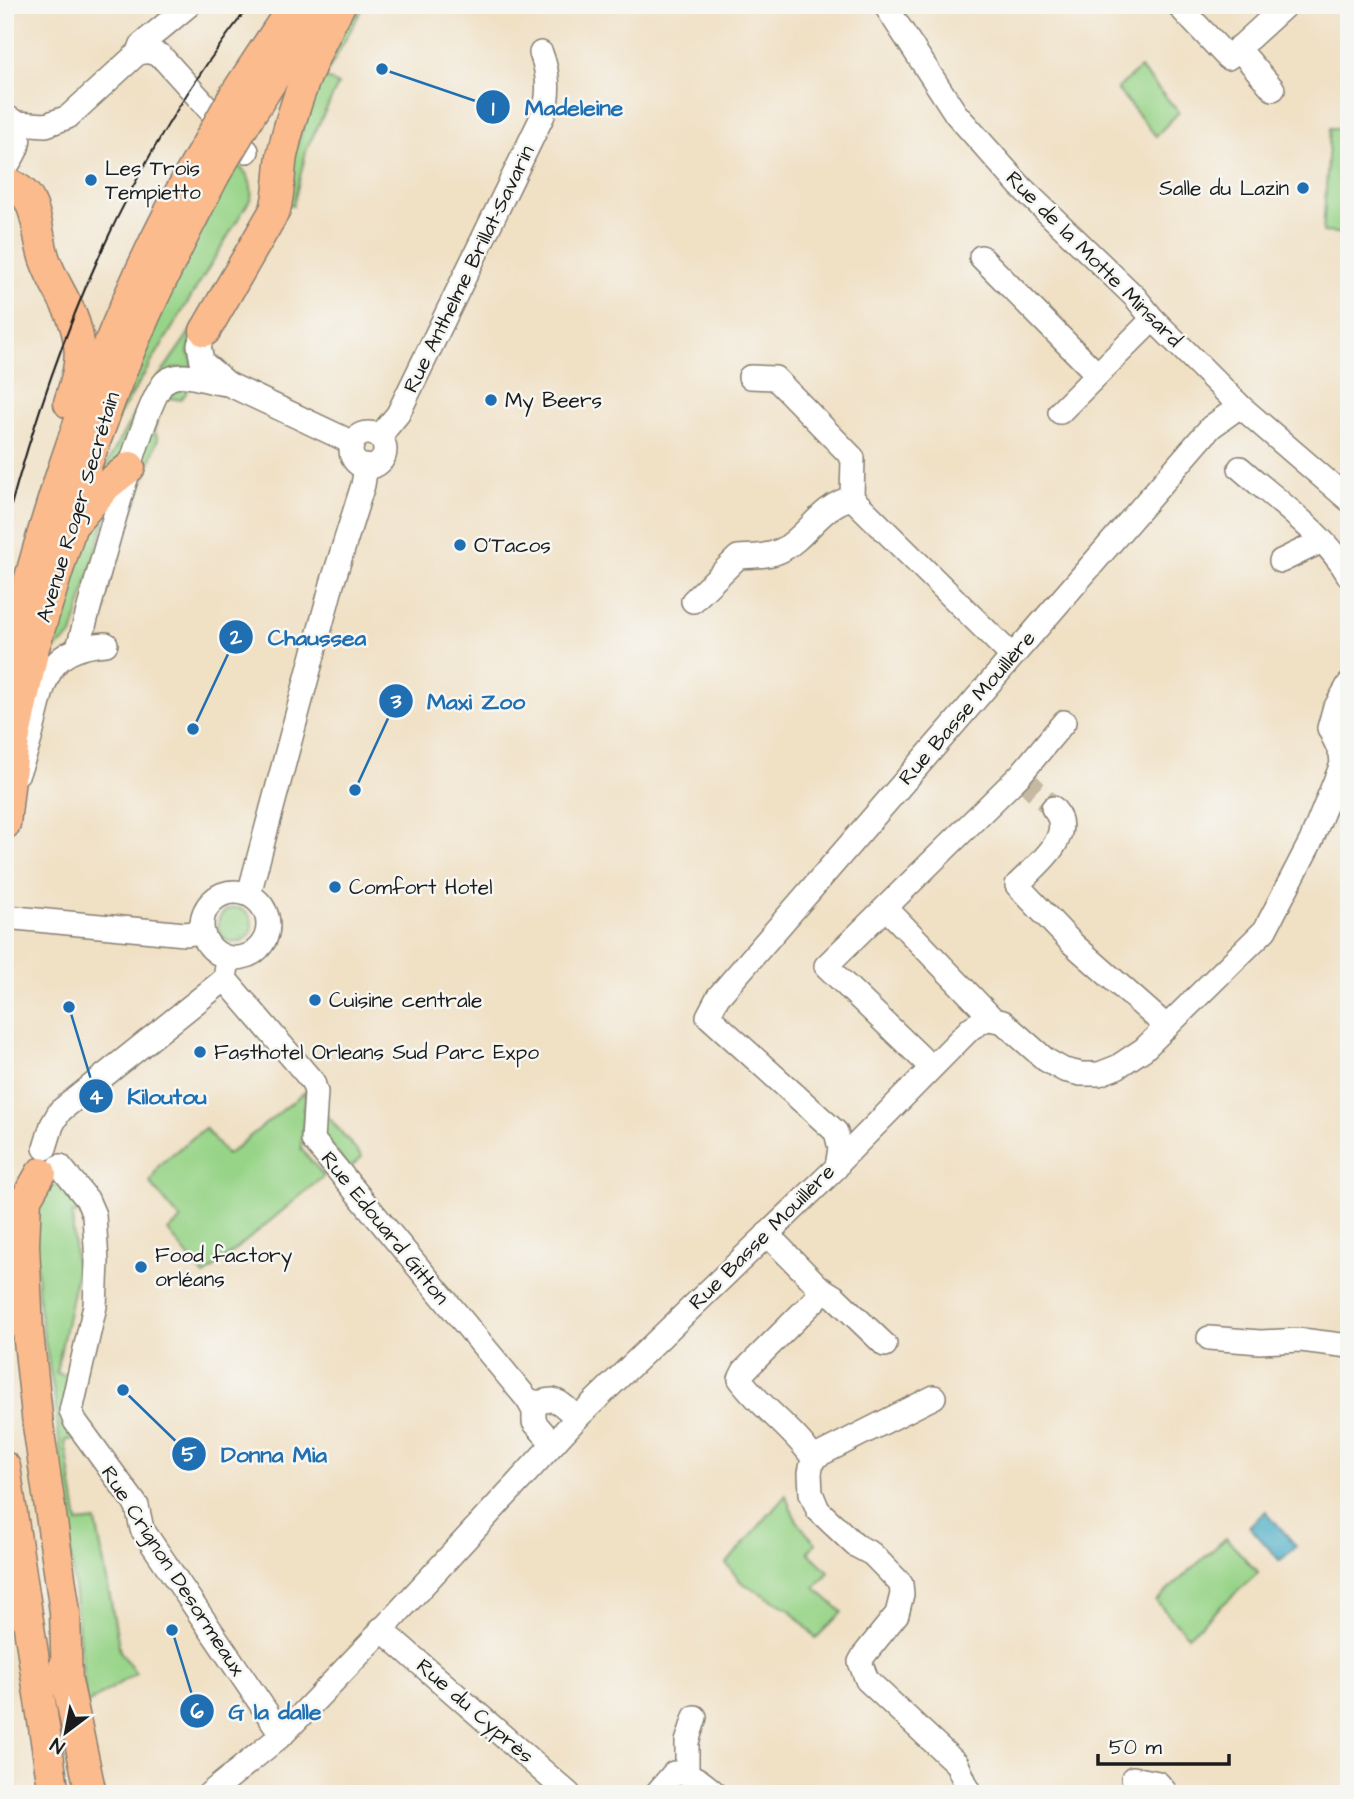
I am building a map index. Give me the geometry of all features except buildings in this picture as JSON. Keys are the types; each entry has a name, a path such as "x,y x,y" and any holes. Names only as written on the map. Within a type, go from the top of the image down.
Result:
{"main road":[{"name":"Avenue Roger Secrétain","path":"7,675 20,609 43,533 95,380 125,307 242,106 294,5"},
{"name":"Avenue Roger Secrétain","path":"242,106 320,5"},
{"path":"205,331 275,210 279,197 282,157 306,76 340,5"},
{"name":"Avenue Roger Secrétain","path":"6,815 14,740 34,647 79,505 80,486 114,387 206,167"},
{"path":"5,182 15,186 29,199 35,214 43,255 50,275 71,311 80,347 75,382 38,503 27,550 13,615 7,675"},
{"path":"72,527 83,510 107,485 130,467"},
{"path":"49,1162 26,1199 24,1244 28,1332 38,1425 65,1612 53,1689 54,1794"},
{"path":"5,1284 67,1794"},
{"path":"5,1467 23,1577 39,1794"},
{"path":"23,1577 53,1689 91,1794"}],"street":[{"path":"11,119 46,125 68,117 139,52 142,44 189,5"},
{"name":"Rue de la Motte Minsard","path":"885,5 956,114 1021,187 1135,297 1240,407 1344,487"},
{"path":"1180,7 1228,58 1286,5"},
{"path":"1238,48 1273,89"},
{"path":"139,52 150,51 161,56 247,151"},
{"name":"Rue Anthelme Brillat-Savarin","path":"379,437 398,414 543,115 548,91 546,67 541,53"},
{"path":"5,168 18,150 20,139 11,119"},
{"path":"981,257 1097,374"},
{"path":"1060,412 1153,318"},
{"path":"205,331 199,345 202,362 228,384 353,443"},
{"name":"Avenue Roger Secrétain","path":"6,815 32,734 47,675 64,654 78,648 130,467 148,415 164,382 186,375 215,384 228,384"},
{"path":"750,377 775,378 853,458 852,498 1012,656"},
{"name":"Rue Basse Mouillère","path":"209,1794 282,1735 577,1418 837,1167 840,1148 836,1132 708,1016 718,997 1211,427 1240,407"},
{"name":"Rue de la Motte Minsard","path":"1211,427 1226,420 1241,424 1320,491 1326,493 1344,487"},
{"path":"364,433 379,437 384,444 385,454 376,465 366,466 354,458 353,443 364,433"},
{"path":"249,894 332,583 363,485 366,466"},
{"path":"1240,468 1322,541 1349,576"},
{"path":"693,601 738,557 765,555 782,550 838,501 852,498"},
{"path":"1281,561 1322,541"},
{"path":"78,648 106,644"},
{"path":"838,1163 971,1028 988,1018 1003,1022 1046,1060 1064,1070 1081,1074 1100,1074 1144,1049 1265,930 1344,769 1341,753 1329,728 1334,710 1349,684"},
{"path":"931,1067 826,966 1020,775 1064,722"},
{"path":"1054,808 1061,817 1062,828 1056,844 1017,885 1073,944 1167,1027"},
{"path":"49,1162 52,1125 60,1111 226,969 260,947 266,937 267,915 249,894 228,892 218,895 204,911 202,932 226,969"},
{"path":"886,908 994,1020"},
{"path":"5,917 185,934 202,932"},
{"name":"Rue Edouard Gitton","path":"226,969 313,1082 316,1092 313,1140 528,1400 534,1411 534,1422 553,1444"},
{"name":"Rue Crignon Desormeaux","path":"49,1162 87,1199 94,1215 97,1262 95,1306 72,1411 75,1421 136,1506 142,1529 282,1735"},
{"path":"767,1234 819,1287 835,1297 885,1345"},
{"path":"819,1287 816,1299 744,1371 740,1379 804,1444 813,1458 810,1473 814,1503 855,1545 872,1554 901,1584 902,1594 897,1614 860,1662 862,1670 867,1680 957,1764 971,1794"},
{"path":"1209,1338 1260,1342 1301,1340 1349,1346"},
{"path":"813,1458 934,1397"},
{"path":"528,1400 539,1404 552,1400 577,1418"},
{"name":"Rue du Cyprès","path":"382,1629 569,1794"},
{"path":"687,1773 687,1742 695,1717"},
{"path":"656,1794 674,1773 687,1773 699,1779 716,1794"},
{"path":"1133,1778 1158,1783 1167,1794"}],"green space":[{"path":"345,5 364,5 325,77 338,85 307,148 293,206 284,202 287,174"},
{"path":"1140,68 1179,112 1156,136 1117,89"},
{"path":"1330,128 1349,129 1349,234 1323,232"},
{"path":"235,164 249,178 251,198 114,424 141,347"},
{"path":"196,323 188,352 193,361 191,368 173,368 132,445 102,476 134,416"},
{"path":"190,384 180,400 166,397 170,389"},
{"path":"166,398 154,430 158,439 101,604 106,606 97,637 88,638 148,434"},
{"path":"115,486 72,635 55,649 44,666 49,641 62,618 91,517"},
{"path":"235,908 247,913 252,925 247,937 235,942 223,937 218,925 223,913"},
{"path":"306,1091 301,1149 324,1176 204,1276 168,1231 181,1220 150,1183 159,1165 205,1128 227,1155"},
{"path":"325,1113 362,1157 349,1168 322,1135"},
{"path":"44,1185 63,1189 85,1213 72,1214 76,1277 56,1373 69,1376 77,1438 65,1441 78,1523 96,1521 120,1651 136,1673 86,1704 55,1400 39,1307 33,1197"},
{"path":"786,1495 797,1521 816,1543 808,1552 829,1572 815,1588 842,1612 816,1638 790,1610 741,1582 726,1564"},
{"path":"1226,1538 1258,1573 1188,1636 1156,1601"}],"water":[{"path":"1266,1511 1296,1546 1280,1561 1249,1526"}],"tunnel":[{"path":"1020,775 1053,808"}],"tram line":[{"path":"5,527 48,386 100,253 167,126 206,65 250,5"},
{"path":"5,1752 10,1794"}],"place":[{"name":"Madeleine","path":"382,69"},
{"name":"Les Trois Tempietto","path":"91,180"},
{"name":"Salle du Lazin","path":"1303,188"},
{"name":"My Beers","path":"491,400"},
{"name":"O'Tacos","path":"460,545"},
{"name":"Chaussea","path":"193,729"},
{"name":"Maxi Zoo","path":"355,790"},
{"name":"Comfort Hotel","path":"335,887"},
{"name":"Cuisine centrale","path":"315,1000"},
{"name":"Kiloutou","path":"69,1007"},
{"name":"Fasthotel Orleans Sud Parc Expo","path":"200,1052"},
{"name":"Food factory orléans","path":"141,1267"},
{"name":"Donna Mia","path":"123,1390"},
{"name":"G la dalle","path":"172,1630"}]}
